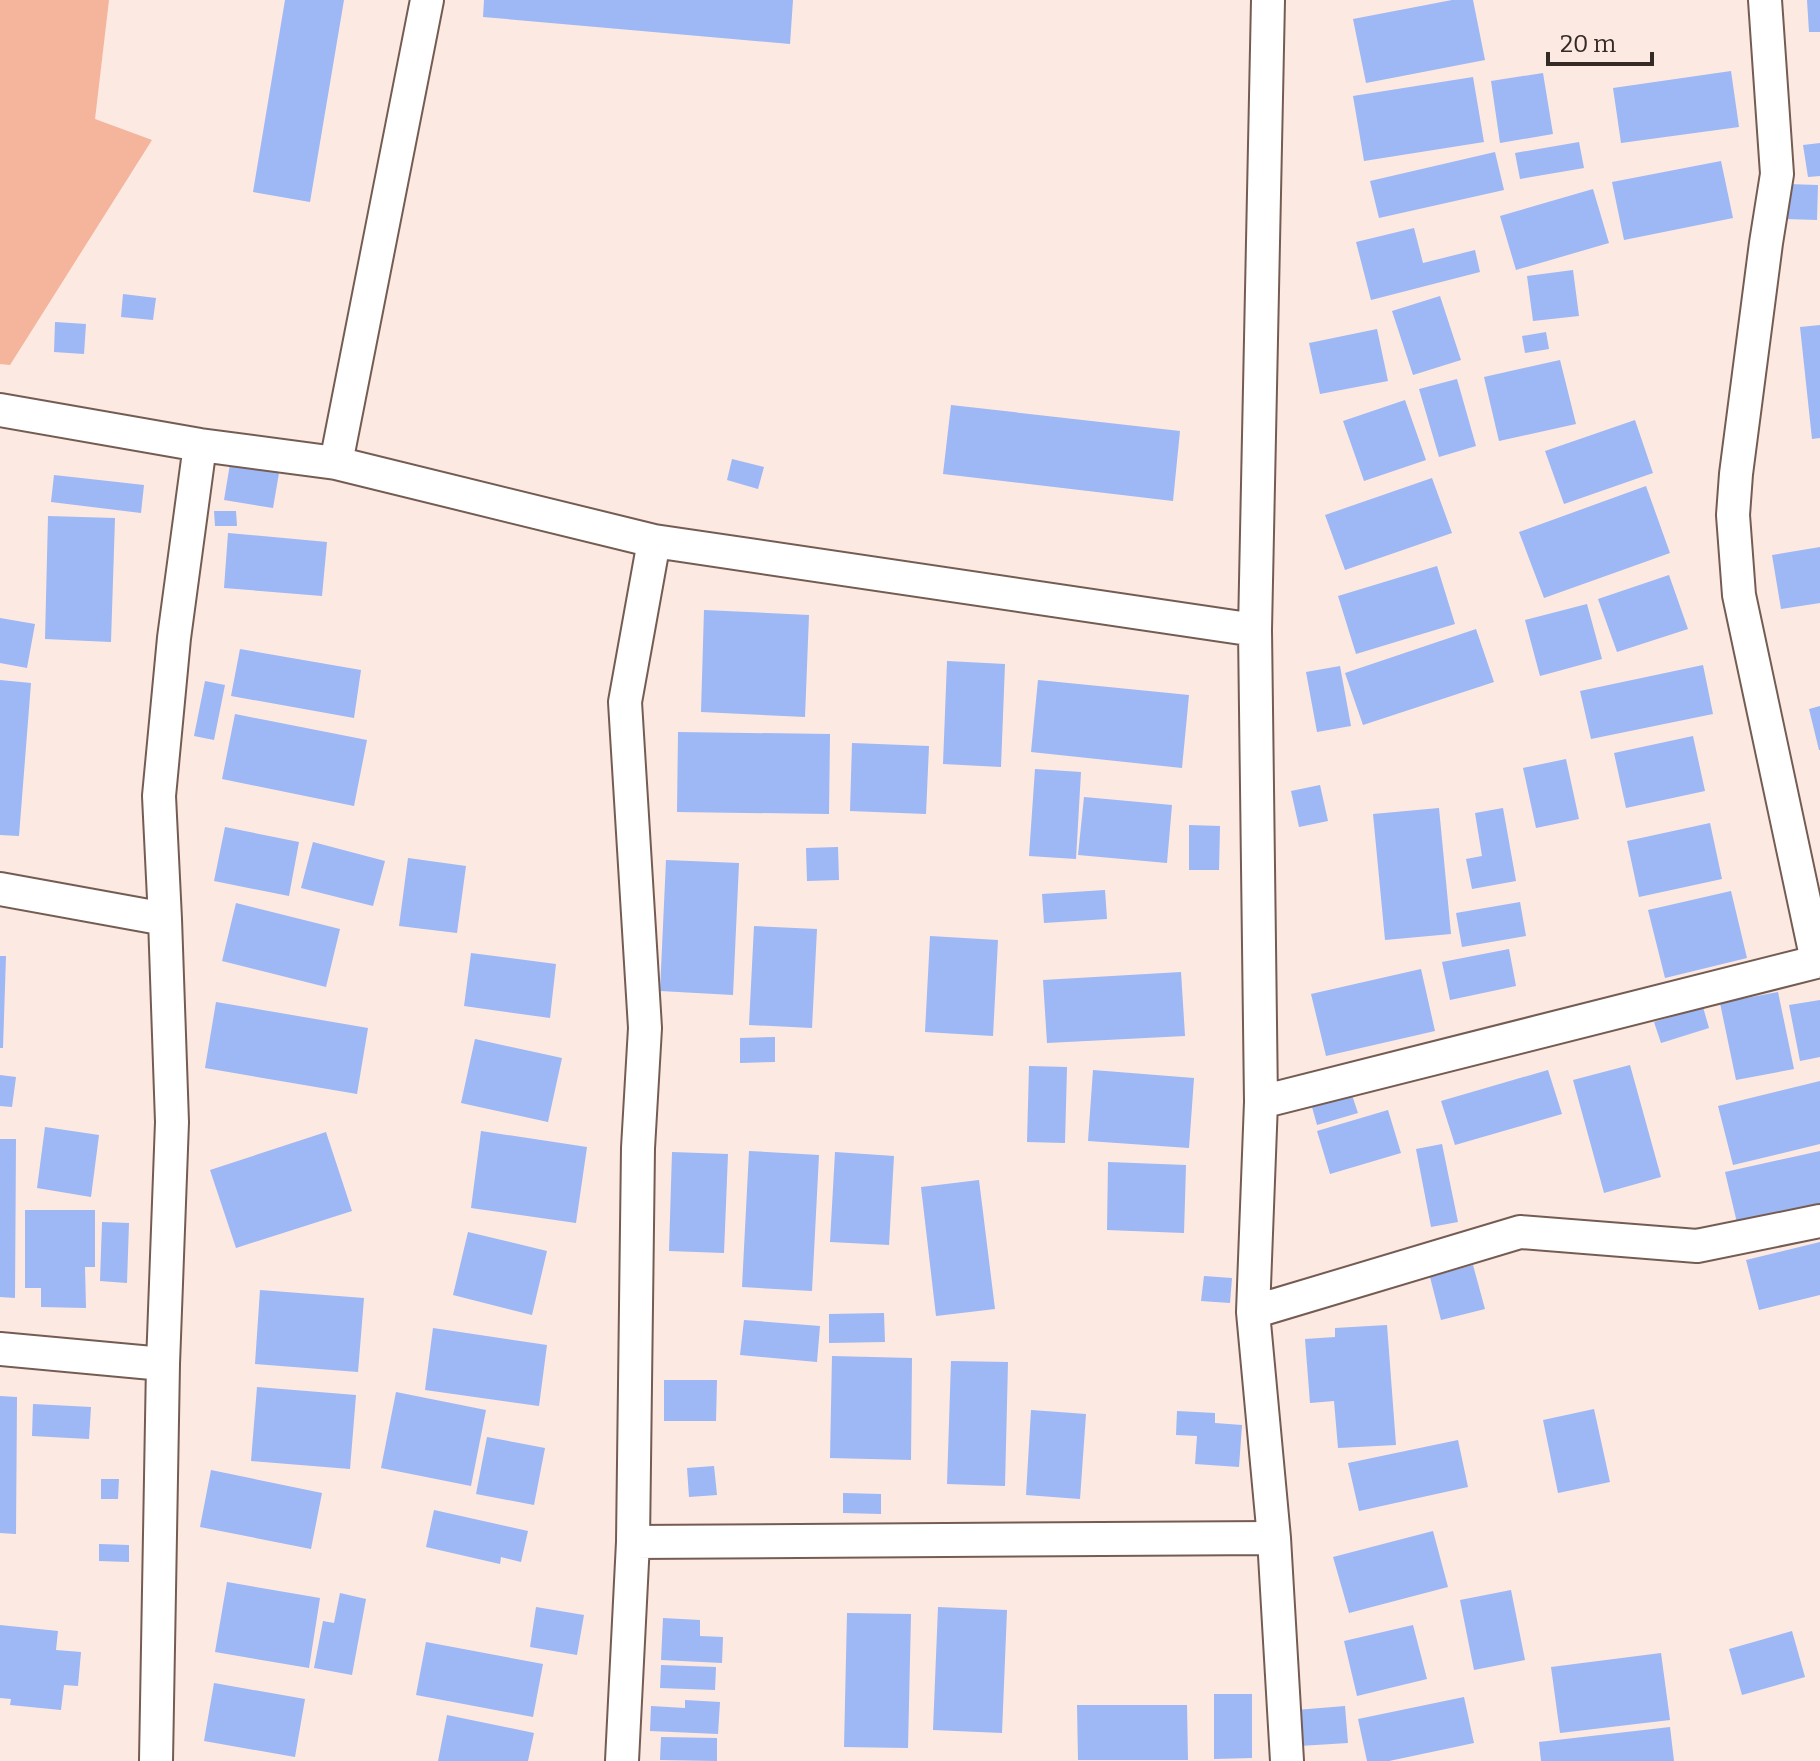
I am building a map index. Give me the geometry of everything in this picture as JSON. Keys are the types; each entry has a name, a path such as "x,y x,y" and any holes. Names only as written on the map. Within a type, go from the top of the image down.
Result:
{"street":[{"path":"336,463 427,0"},
{"path":"1268,0 1255,630 1261,1102 1253,1312 1274,1538 1287,1761"},
{"path":"1261,1102 1818,961 1739,595 1733,515 1777,174 1765,0"},
{"path":"0,410 200,445 336,463 654,541 1255,630"},
{"path":"156,1761 163,1364 172,1122 159,796 174,638 200,445"},
{"path":"622,1761 633,1542 638,1148 645,1028 625,702 654,541"},
{"path":"0,889 165,919"},
{"path":"1253,1312 1520,1232 1697,1246 1820,1221"},
{"path":"0,1349 163,1364"},
{"path":"633,1542 1274,1538"}],"shaded area":[{"path":"0,0 109,0 95,119 152,140 10,365 0,364"}],"building":[{"path":"285,0 344,0 310,202 253,192"},
{"path":"484,0 793,0 790,44 483,17"},
{"path":"1452,0 1473,0 1485,60 1366,83 1353,19"},
{"path":"1807,0 1820,0 1820,32 1809,32"},
{"path":"1731,71 1739,127 1621,143 1613,88"},
{"path":"1543,73 1553,134 1500,143 1491,81"},
{"path":"1473,77 1484,142 1364,161 1353,96"},
{"path":"1579,142 1584,168 1520,179 1515,153"},
{"path":"1820,143 1820,176 1808,177 1803,145"},
{"path":"1495,152 1504,190 1379,218 1370,181"},
{"path":"1721,161 1733,218 1624,240 1612,182"},
{"path":"1787,184 1818,185 1817,220 1786,219"},
{"path":"1593,189 1609,243 1516,270 1500,216"},
{"path":"1414,228 1423,263 1475,250 1480,272 1371,300 1356,242"},
{"path":"1573,270 1579,316 1533,321 1527,276"},
{"path":"123,294 156,298 153,320 121,317"},
{"path":"1440,296 1461,360 1413,375 1392,311"},
{"path":"55,322 86,324 84,354 54,352"},
{"path":"1820,325 1820,438 1812,439 1800,327"},
{"path":"1377,329 1388,381 1320,394 1309,343"},
{"path":"1546,332 1549,349 1525,353 1522,336"},
{"path":"1560,360 1576,424 1499,441 1484,377"},
{"path":"1457,379 1476,446 1439,457 1419,389"},
{"path":"1405,400 1426,460 1364,481 1343,421"},
{"path":"951,405 1180,431 1173,501 943,474"},
{"path":"1635,420 1653,473 1564,504 1545,451"},
{"path":"732,459 764,467 758,489 727,480"},
{"path":"230,464 279,473 273,508 224,500"},
{"path":"54,475 144,485 141,513 51,502"},
{"path":"1432,478 1452,533 1345,570 1325,515"},
{"path":"1646,486 1670,553 1544,598 1519,532"},
{"path":"214,511 236,511 237,526 215,526"},
{"path":"48,516 115,518 111,642 45,639"},
{"path":"228,533 327,542 322,596 224,588"},
{"path":"1820,547 1820,603 1781,609 1772,555"},
{"path":"1437,566 1455,624 1356,654 1338,596"},
{"path":"1669,575 1688,629 1617,652 1598,599"},
{"path":"1587,604 1602,659 1540,676 1525,620"},
{"path":"704,610 809,615 805,717 701,712"},
{"path":"0,618 35,624 27,668 0,663"},
{"path":"1476,629 1494,682 1363,725 1345,673"},
{"path":"240,649 361,670 354,718 231,696"},
{"path":"947,661 1005,664 1001,767 943,764"},
{"path":"1703,665 1713,714 1591,739 1580,691"},
{"path":"1340,666 1351,726 1317,732 1306,672"},
{"path":"0,680 31,683 19,836 0,835"},
{"path":"1038,680 1189,695 1182,768 1031,752"},
{"path":"205,681 225,685 214,740 194,736"},
{"path":"1820,706 1820,750 1819,750 1809,709"},
{"path":"235,714 367,740 354,806 222,779"},
{"path":"678,732 830,734 829,814 677,812"},
{"path":"1693,736 1705,791 1626,808 1614,753"},
{"path":"852,743 929,746 926,814 850,811"},
{"path":"1566,759 1579,819 1536,828 1523,768"},
{"path":"1035,769 1081,772 1076,859 1029,856"},
{"path":"1320,785 1328,821 1299,827 1291,791"},
{"path":"1084,797 1172,805 1167,863 1078,855"},
{"path":"1439,808 1451,934 1385,940 1373,814"},
{"path":"1503,808 1516,881 1472,889 1466,859 1482,856 1475,813"},
{"path":"1710,823 1722,879 1639,897 1627,841"},
{"path":"1189,825 1220,826 1219,870 1189,870"},
{"path":"225,827 299,842 289,896 214,881"},
{"path":"313,842 385,861 373,906 301,888"},
{"path":"838,847 839,880 807,881 806,848"},
{"path":"408,858 466,866 457,933 399,926"},
{"path":"666,860 739,863 733,995 660,991"},
{"path":"1105,890 1107,919 1044,923 1042,894"},
{"path":"1731,891 1747,958 1665,978 1648,910"},
{"path":"1520,902 1526,936 1462,947 1456,913"},
{"path":"236,903 340,929 326,987 222,961"},
{"path":"754,926 817,929 812,1028 749,1025"},
{"path":"930,936 998,940 993,1036 925,1032"},
{"path":"1509,949 1516,986 1450,1000 1442,962"},
{"path":"471,953 556,964 550,1018 464,1006"},
{"path":"0,956 6,956 3,1048 0,1048"},
{"path":"1421,969 1435,1031 1326,1056 1311,994"},
{"path":"1181,972 1185,1036 1047,1043 1043,980"},
{"path":"1778,992 1794,1069 1736,1080 1720,1003"},
{"path":"1820,1000 1820,1057 1800,1061 1789,1005"},
{"path":"216,1002 368,1028 357,1094 205,1068"},
{"path":"1703,1007 1709,1028 1661,1043 1654,1022"},
{"path":"775,1037 775,1062 740,1063 740,1038"},
{"path":"475,1039 562,1058 548,1122 461,1103"},
{"path":"1630,1065 1661,1177 1604,1193 1573,1080"},
{"path":"1029,1066 1067,1067 1065,1143 1027,1142"},
{"path":"1093,1070 1194,1078 1189,1148 1088,1141"},
{"path":"1548,1070 1562,1114 1455,1145 1441,1101"},
{"path":"0,1075 16,1077 12,1107 0,1106"},
{"path":"1820,1081 1820,1144 1733,1165 1718,1106"},
{"path":"1352,1095 1358,1113 1317,1125 1312,1107"},
{"path":"1388,1110 1401,1153 1330,1174 1317,1131"},
{"path":"45,1127 99,1135 91,1197 37,1188"},
{"path":"481,1131 587,1147 576,1223 471,1208"},
{"path":"326,1132 352,1211 236,1248 210,1170"},
{"path":"0,1139 16,1139 15,1298 0,1297"},
{"path":"1442,1144 1458,1222 1431,1227 1416,1149"},
{"path":"749,1151 819,1155 812,1291 742,1287"},
{"path":"1820,1151 1820,1209 1738,1227 1725,1172"},
{"path":"672,1152 728,1154 724,1253 669,1251"},
{"path":"835,1152 894,1156 889,1245 830,1242"},
{"path":"1108,1162 1186,1165 1184,1233 1107,1230"},
{"path":"979,1180 995,1309 936,1316 921,1187"},
{"path":"25,1210 95,1210 95,1267 85,1267 86,1308 41,1307 41,1288 25,1288"},
{"path":"102,1222 129,1223 127,1283 100,1281"},
{"path":"468,1232 547,1251 532,1315 453,1295"},
{"path":"1820,1242 1820,1295 1759,1310 1746,1260"},
{"path":"1473,1265 1485,1309 1441,1320 1430,1277"},
{"path":"1204,1276 1232,1278 1230,1303 1201,1301"},
{"path":"260,1290 364,1298 358,1372 255,1364"},
{"path":"884,1313 885,1342 829,1343 829,1314"},
{"path":"744,1320 820,1326 817,1362 740,1355"},
{"path":"1387,1325 1396,1445 1338,1448 1334,1401 1310,1403 1305,1339 1335,1337 1335,1328"},
{"path":"433,1328 547,1345 539,1406 425,1390"},
{"path":"832,1356 912,1358 911,1460 830,1458"},
{"path":"951,1361 1008,1362 1005,1486 947,1484"},
{"path":"664,1380 717,1380 716,1421 664,1421"},
{"path":"257,1387 356,1395 350,1469 251,1461"},
{"path":"396,1392 486,1410 471,1486 381,1468"},
{"path":"0,1396 17,1397 16,1534 0,1533"},
{"path":"33,1404 91,1407 89,1439 32,1436"},
{"path":"1594,1409 1610,1482 1558,1493 1543,1420"},
{"path":"1031,1410 1086,1414 1080,1499 1026,1495"},
{"path":"1177,1411 1215,1413 1215,1423 1242,1425 1239,1467 1195,1464 1197,1436 1176,1435"},
{"path":"487,1437 545,1448 534,1505 476,1494"},
{"path":"1458,1440 1468,1487 1359,1511 1348,1463"},
{"path":"714,1466 717,1495 689,1497 687,1468"},
{"path":"211,1470 322,1493 311,1549 200,1527"},
{"path":"101,1479 119,1479 118,1499 101,1499"},
{"path":"843,1493 881,1494 881,1514 843,1513"},
{"path":"434,1510 528,1531 521,1562 501,1557 500,1564 426,1547"},
{"path":"1433,1531 1448,1587 1349,1613 1333,1557"},
{"path":"99,1544 129,1545 129,1562 99,1561"},
{"path":"227,1582 320,1598 309,1668 215,1652"},
{"path":"1511,1590 1525,1660 1474,1670 1460,1600"},
{"path":"340,1593 366,1599 352,1675 314,1668 323,1621 334,1623"},
{"path":"536,1607 584,1615 577,1655 530,1647"},
{"path":"938,1607 1007,1610 1002,1733 933,1730"},
{"path":"847,1613 911,1614 908,1748 844,1747"},
{"path":"663,1618 700,1620 700,1636 723,1637 722,1663 661,1660"},
{"path":"0,1625 58,1631 56,1650 81,1652 78,1686 64,1685 61,1710 10,1705 11,1699 0,1698"},
{"path":"1413,1625 1427,1679 1357,1696 1344,1641"},
{"path":"1792,1631 1805,1677 1742,1695 1729,1649"},
{"path":"426,1642 543,1664 533,1717 416,1695"},
{"path":"1661,1653 1670,1720 1560,1733 1551,1667"},
{"path":"661,1665 716,1667 715,1690 660,1688"},
{"path":"214,1683 305,1699 295,1757 204,1741"},
{"path":"1214,1694 1252,1694 1252,1758 1214,1759"},
{"path":"1464,1697 1474,1743 1389,1761 1367,1761 1358,1719"},
{"path":"685,1700 720,1702 718,1734 650,1731 651,1706 685,1708"},
{"path":"1077,1705 1187,1705 1188,1760 1078,1760"},
{"path":"1345,1706 1348,1743 1299,1746 1296,1710"},
{"path":"447,1715 534,1733 528,1761 438,1761"},
{"path":"1670,1727 1674,1761 1541,1761 1539,1742"},
{"path":"661,1737 717,1738 717,1761 660,1760"}]}
